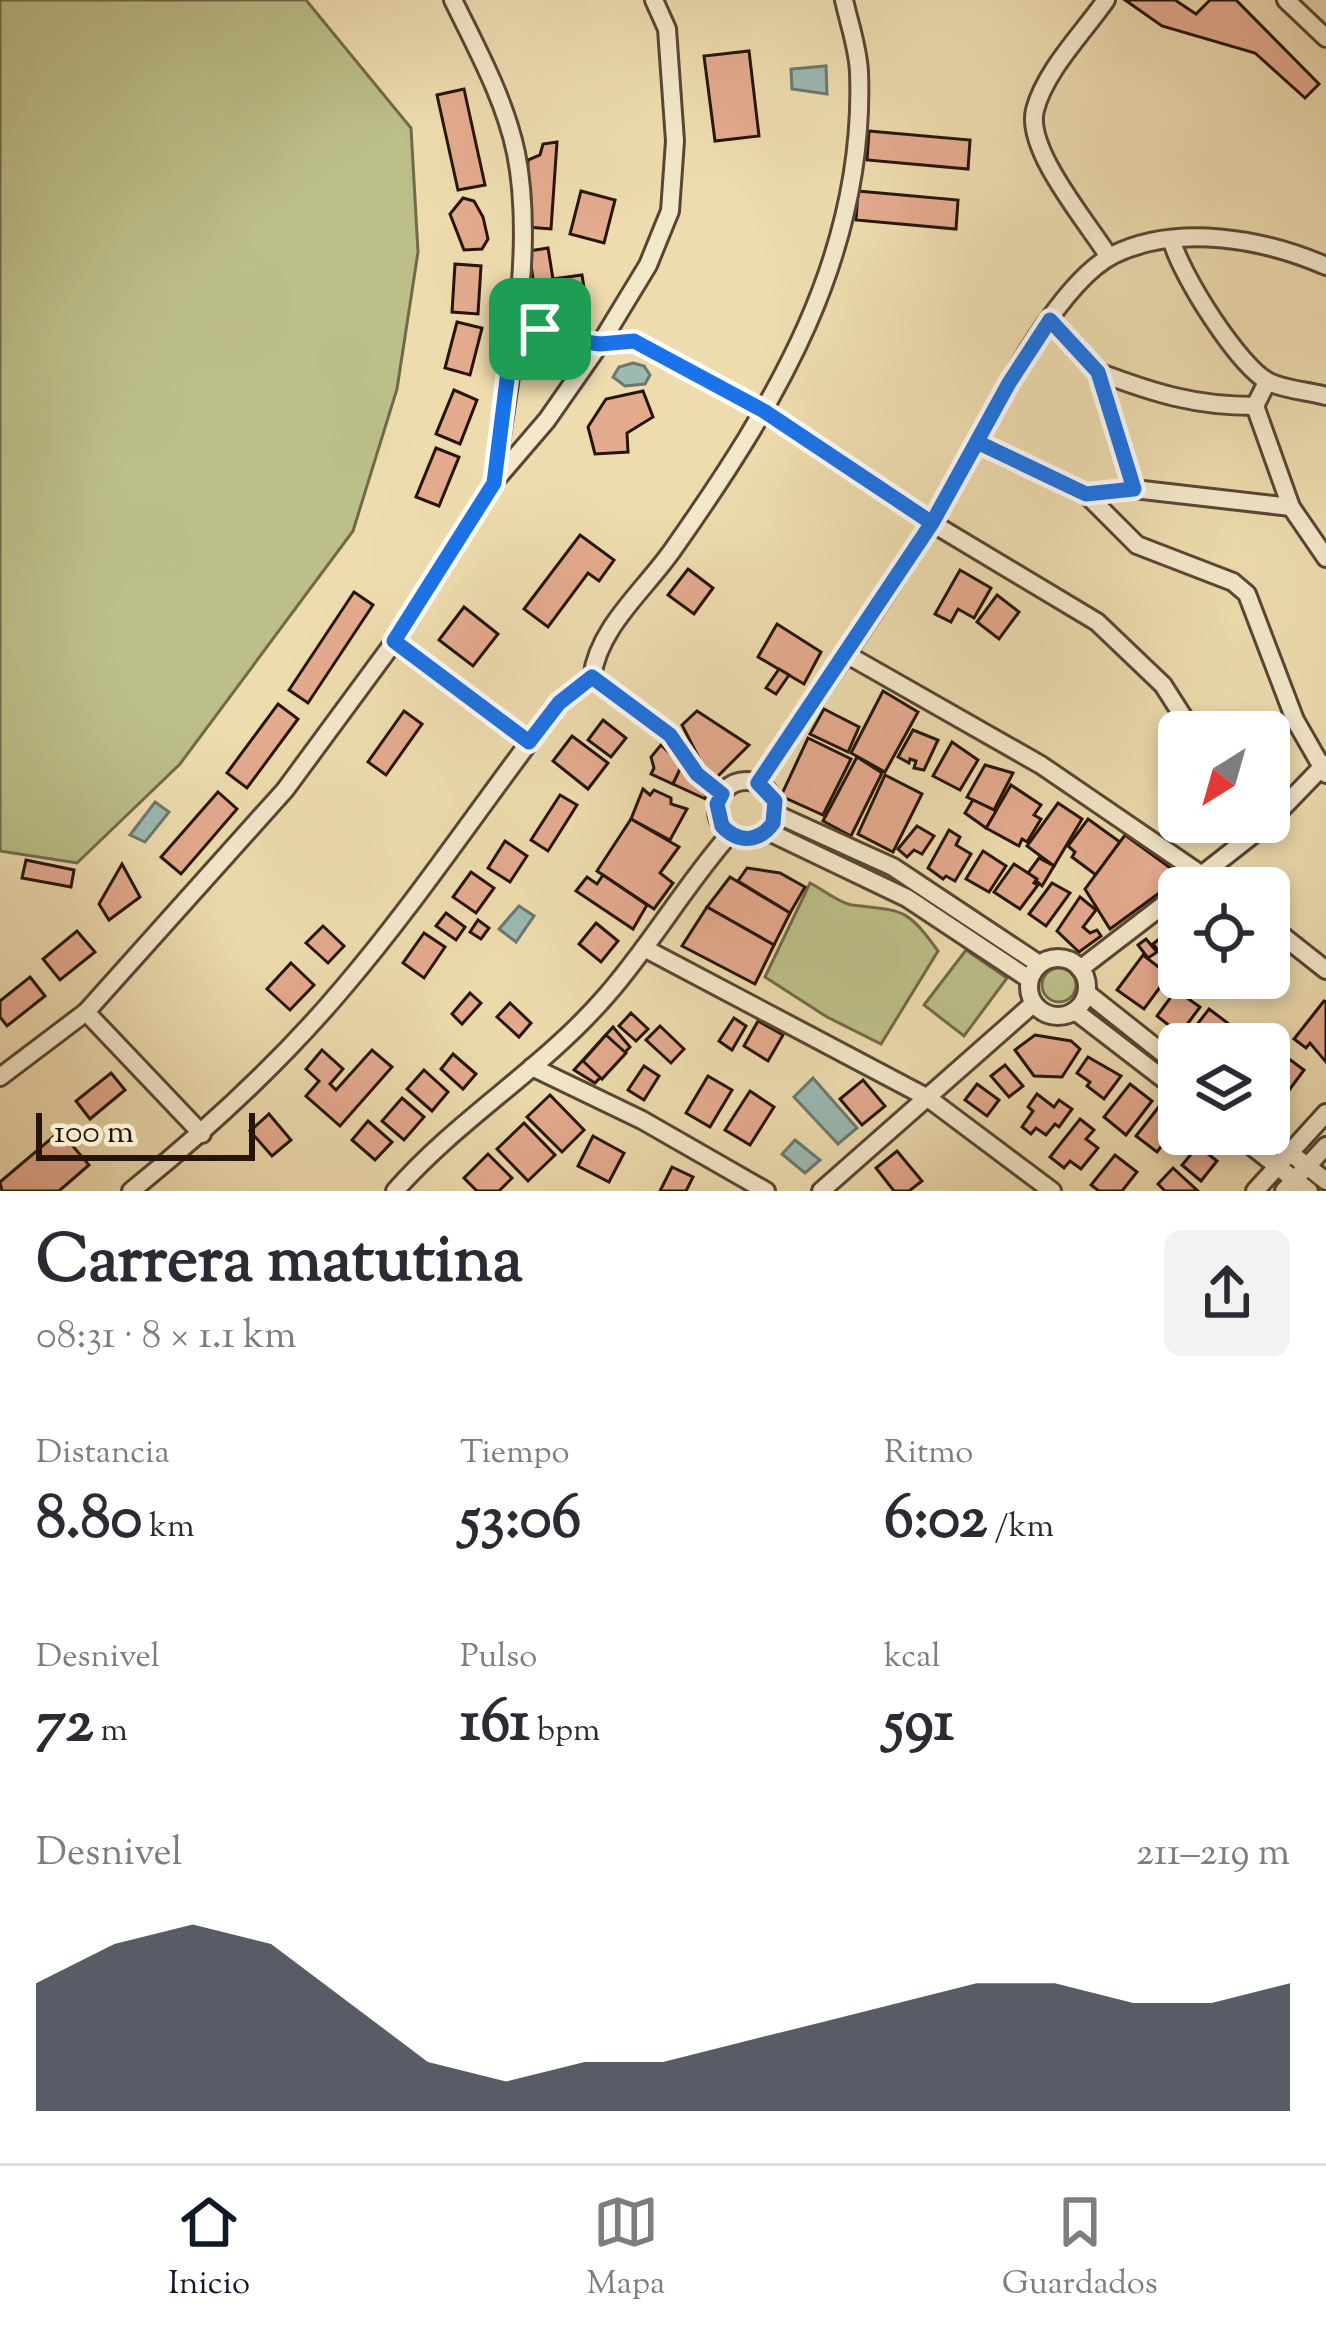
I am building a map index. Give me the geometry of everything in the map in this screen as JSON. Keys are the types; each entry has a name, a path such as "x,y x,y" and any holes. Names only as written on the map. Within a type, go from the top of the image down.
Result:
{"street":[{"path":"453,0 490,76 516,153 526,247 494,483"},
{"path":"0,1077 86,1012 285,790 394,641 494,483 547,420 600,344 648,266 670,211 675,141 668,29 654,0"},
{"path":"130,1191 254,1085 343,988 559,703 592,677 604,638 671,553 764,411 811,324 857,169 859,67 844,0"},
{"path":"1106,0 1047,85 1036,110 1034,130 1043,156 1109,257"},
{"path":"1286,0 1326,38"},
{"path":"1172,241 1177,260 1203,305 1267,382 1326,395"},
{"path":"758,783 932,523 1050,320 1073,290 1109,257 1172,241 1255,242 1326,266"},
{"path":"516,308 540,329 563,339 600,344 634,341 764,411 932,523 1097,622 1163,685 1180,711"},
{"path":"1050,320 1098,372 1134,489"},
{"path":"1098,372 1173,400 1255,406"},
{"path":"1267,382 1255,406 1291,507 1326,558"},
{"path":"977,442 1086,494 1137,545 1233,582 1247,594 1295,720 1324,769 1290,802"},
{"path":"1086,494 1134,489 1291,507"},
{"path":"394,641 529,742"},
{"path":"846,654 1010,746 1193,867"},
{"path":"592,677 670,735 697,774 722,794"},
{"path":"738,782 758,783 775,801 771,822 742,839 730,834 718,816 722,794 738,782"},
{"path":"771,822 893,867 1034,972"},
{"path":"400,1190 442,1142 605,998 693,876 730,834"},
{"path":"1211,867 1235,843"},
{"path":"1080,968 1158,908"},
{"path":"1290,942 1326,970"},
{"path":"644,947 928,1098 1052,1191"},
{"path":"1034,972 1060,958 1080,968 1087,993 1075,1011 1053,1016 1034,1004"},
{"path":"821,1191 1034,1004 1034,972"},
{"path":"1087,993 1158,1049"},
{"path":"1075,1011 1158,1075"},
{"path":"86,1012 202,1134"},
{"path":"532,1067 642,1120 766,1191"},
{"path":"1255,1191 1326,1113"},
{"path":"1298,1182 1326,1145"},
{"path":"1276,1155 1284,1159"},
{"path":"1281,1155 1298,1182"},
{"path":"1298,1182 1326,1181"}],"green space":[{"path":"0,0 306,0 411,128 418,252 397,389 353,531 180,764 77,863 0,851"},
{"path":"810,883 847,904 902,914 938,951 881,1044 827,1017 765,977"},
{"path":"966,950 1007,978 964,1036 924,1005"},
{"path":"1059,968 1071,973 1076,985 1071,997 1059,1002 1047,997 1042,985 1047,973"}],"water":[{"path":"826,66 827,94 792,89 791,69"},
{"path":"644,366 650,375 645,384 625,386 613,377 619,367"},
{"path":"155,802 169,812 145,842 130,835"},
{"path":"519,906 534,916 516,942 499,929"},
{"path":"813,1078 857,1128 838,1144 794,1097"},
{"path":"795,1140 820,1160 805,1173 782,1154"}],"building":[{"path":"1125,0 1175,0 1196,14 1210,0 1236,0 1319,84 1305,98 1255,53 1162,26"},
{"path":"749,51 759,136 715,141 704,56"},
{"path":"464,89 485,185 458,190 437,95"},
{"path":"869,131 970,140 968,169 867,160"},
{"path":"557,142 551,229 527,227 528,160 540,155 543,144"},
{"path":"581,191 615,200 604,243 570,234"},
{"path":"858,191 958,200 956,229 856,220"},
{"path":"463,198 474,201 483,217 488,239 482,249 464,250 450,214"},
{"path":"548,248 553,279 582,275 585,294 567,297 569,308 552,310 549,291 535,293 529,251"},
{"path":"455,264 481,266 478,314 452,312"},
{"path":"457,322 482,328 470,375 445,368"},
{"path":"454,390 477,400 460,444 436,434"},
{"path":"643,391 653,417 627,433 628,452 595,454 588,427 606,399"},
{"path":"436,448 459,457 439,506 416,497"},
{"path":"580,535 614,560 599,581 588,573 548,627 524,609"},
{"path":"688,569 713,588 694,614 668,595"},
{"path":"960,570 991,588 974,618 958,609 951,622 935,614"},
{"path":"354,592 373,605 308,703 289,690"},
{"path":"997,595 1019,612 999,639 977,622"},
{"path":"464,607 498,634 473,666 439,640"},
{"path":"777,624 821,652 804,684 758,657"},
{"path":"779,669 789,675 776,694 766,688"},
{"path":"883,691 918,712 885,772 851,753"},
{"path":"278,704 298,719 247,788 227,773"},
{"path":"824,709 859,727 848,752 810,734"},
{"path":"404,711 422,724 386,775 368,762"},
{"path":"697,711 749,745 716,778 703,766 682,725"},
{"path":"603,720 626,738 611,757 588,740"},
{"path":"913,730 938,740 924,770 914,768 916,761 898,757"},
{"path":"572,736 608,763 588,789 553,761"},
{"path":"808,738 851,759 823,815 781,796"},
{"path":"952,742 978,760 960,790 933,776"},
{"path":"661,745 682,765 673,784 651,774 651,757"},
{"path":"857,757 882,773 851,836 823,821"},
{"path":"682,765 710,801 673,784"},
{"path":"985,765 1013,773 994,810 967,797"},
{"path":"885,775 922,794 893,852 858,834"},
{"path":"1011,785 1041,805 1034,815 1041,819 1027,842 1022,839 1019,846 986,828"},
{"path":"643,789 650,795 654,790 671,798 671,804 687,809 670,840 631,819"},
{"path":"218,792 237,809 181,874 161,857"},
{"path":"560,795 577,805 548,851 531,840"},
{"path":"973,800 996,811 986,828 965,813"},
{"path":"1058,803 1082,819 1054,866 1027,846"},
{"path":"631,819 679,847 660,873 673,883 654,909 597,871"},
{"path":"1088,819 1120,842 1096,875 1072,857 1075,852 1068,846"},
{"path":"917,826 934,836 922,854 914,850 907,857 898,849"},
{"path":"949,830 960,837 956,845 971,854 955,881 928,868"},
{"path":"1125,835 1169,867 1158,867 1158,894 1110,929 1085,889"},
{"path":"505,841 527,856 510,882 488,868"},
{"path":"983,851 1006,866 989,892 966,879"},
{"path":"1039,858 1054,866 1042,886 1028,873"},
{"path":"26,860 74,870 71,887 22,878"},
{"path":"122,864 140,897 109,920 99,904"},
{"path":"1014,864 1037,879 1034,883 1038,885 1020,909 994,892"},
{"path":"747,868 780,873 805,887 790,913 738,881"},
{"path":"471,872 494,888 476,913 453,897"},
{"path":"603,875 647,905 633,929 576,891 587,877 597,884"},
{"path":"730,877 790,913 774,945 707,907"},
{"path":"1052,883 1070,893 1046,926 1029,914"},
{"path":"1080,897 1096,910 1083,927 1101,936 1079,952 1057,931"},
{"path":"707,907 774,945 755,984 682,946"},
{"path":"446,913 465,927 456,940 436,926"},
{"path":"478,920 489,928 481,939 470,932"},
{"path":"596,923 618,941 601,962 579,944"},
{"path":"323,926 344,946 328,963 306,943"},
{"path":"77,931 95,952 60,980 43,959"},
{"path":"424,933 445,947 424,978 403,963"},
{"path":"1146,939 1157,952 1148,958 1138,945"},
{"path":"1143,955 1158,967 1158,990 1144,1009 1117,990"},
{"path":"291,963 314,985 290,1010 267,989"},
{"path":"30,977 45,996 7,1026 0,1017 0,1001"},
{"path":"470,993 481,1003 462,1024 452,1014"},
{"path":"1169,999 1189,999 1200,1007 1188,1023 1166,1023 1157,1016"},
{"path":"1324,1001 1326,1062 1310,1043 1306,1048 1294,1039"},
{"path":"510,1003 531,1023 519,1037 497,1017"},
{"path":"1209,1009 1228,1023 1198,1023"},
{"path":"631,1013 648,1029 636,1041 619,1026"},
{"path":"734,1018 746,1026 732,1050 719,1041"},
{"path":"758,1021 783,1035 768,1061 744,1046"},
{"path":"660,1026 684,1049 671,1063 646,1040"},
{"path":"613,1027 630,1047 595,1083 574,1070"},
{"path":"606,1035 626,1053 602,1079 583,1061"},
{"path":"1035,1035 1071,1041 1080,1049 1062,1077 1034,1076 1015,1050"},
{"path":"322,1050 343,1069 330,1084 336,1090 372,1050 392,1067 340,1126 306,1096 319,1081 306,1069"},
{"path":"453,1054 476,1074 463,1089 441,1069"},
{"path":"1088,1057 1121,1076 1104,1099 1077,1073"},
{"path":"1290,1060 1304,1070 1290,1089"},
{"path":"1005,1065 1023,1086 1009,1097 991,1076"},
{"path":"644,1066 659,1076 644,1100 628,1090"},
{"path":"424,1070 448,1092 432,1111 407,1089"},
{"path":"111,1073 125,1090 90,1119 76,1101"},
{"path":"708,1076 732,1090 710,1127 686,1113"},
{"path":"863,1080 885,1106 862,1125 840,1099"},
{"path":"977,1084 999,1100 987,1116 965,1100"},
{"path":"1130,1084 1152,1101 1126,1135 1104,1117"},
{"path":"750,1091 774,1107 750,1145 725,1130"},
{"path":"1037,1094 1054,1107 1059,1100 1072,1109 1046,1135 1036,1128 1031,1134 1022,1127"},
{"path":"550,1095 584,1130 562,1152 527,1117"},
{"path":"402,1098 424,1117 404,1140 382,1121"},
{"path":"1158,1108 1158,1151 1136,1136"},
{"path":"269,1114 291,1140 272,1156 250,1131"},
{"path":"1080,1119 1094,1130 1086,1139 1098,1148 1081,1169 1070,1161 1064,1168 1050,1157"},
{"path":"368,1121 392,1142 375,1160 352,1140"},
{"path":"524,1123 555,1155 528,1181 497,1149"},
{"path":"60,1131 89,1165 59,1191 2,1191 0,1182"},
{"path":"593,1136 624,1153 609,1182 578,1166"},
{"path":"897,1151 922,1181 909,1191 894,1191 876,1168"},
{"path":"488,1154 512,1178 499,1191 477,1191 464,1178"},
{"path":"1115,1155 1137,1172 1122,1191 1099,1191 1091,1185"},
{"path":"1190,1155 1209,1155 1217,1161 1201,1181 1182,1165"},
{"path":"672,1167 693,1177 686,1191 660,1191"},
{"path":"1173,1168 1198,1191 1165,1191 1158,1184"}],"route":[{"path":"540,329 516,308 494,483 394,641 529,742 559,703 592,677 670,735 697,774 722,794 717,804 722,826 742,839 756,838 773,823 775,801 758,783 932,523 977,442 1086,494 1134,489 1098,372 1050,320 1009,383 932,523 764,411 634,341 600,344 563,339 540,329"}]}
